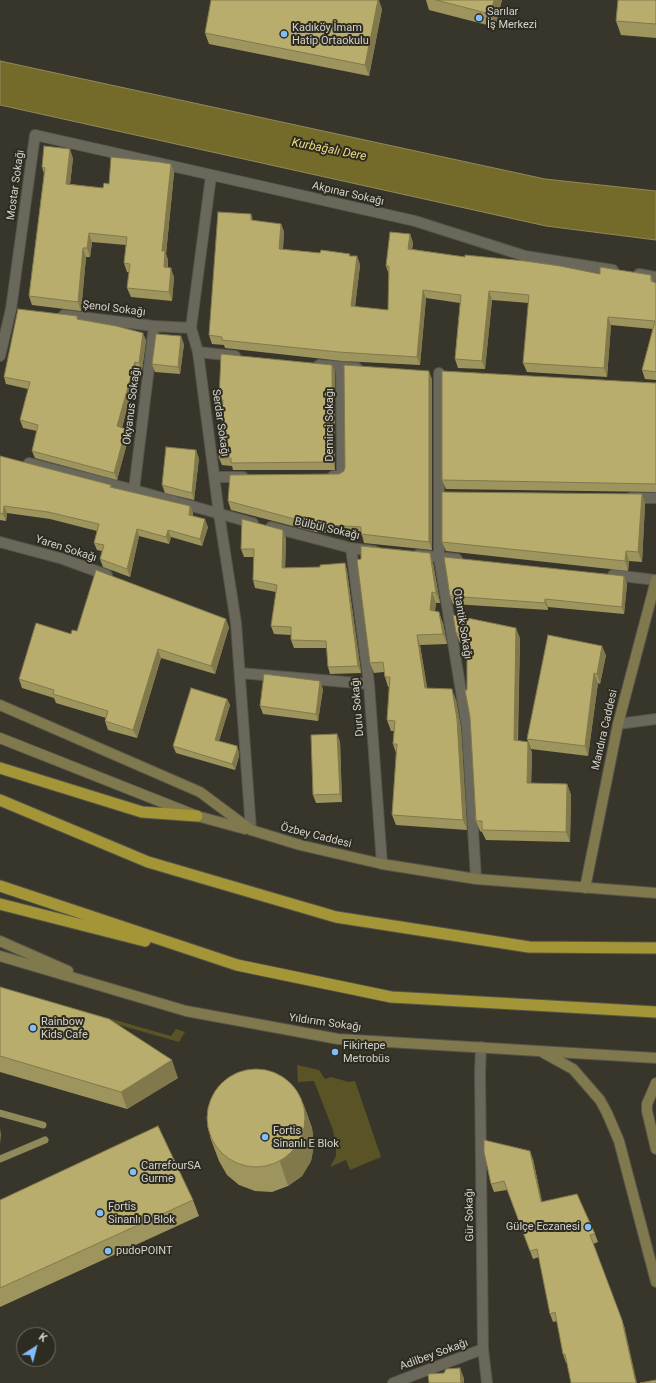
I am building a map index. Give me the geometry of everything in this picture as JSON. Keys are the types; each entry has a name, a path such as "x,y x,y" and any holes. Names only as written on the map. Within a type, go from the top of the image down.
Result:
{"highway":[{"path":"0,768 142,812 197,816"},
{"path":"0,800 148,862 336,917 529,947 656,948"},
{"path":"0,886 237,965"},
{"path":"0,904 237,965 392,997 656,1012"}],"main road":[{"name":"Mandıra Caddesi","path":"585,888 618,724 656,580"},
{"name":"Özbey Caddesi","path":"0,705 200,792 251,830 300,845 382,864 476,879 656,893"},
{"path":"0,738 197,816 251,830"},
{"path":"0,941 104,987"},
{"name":"Yıldırım Sokağı","path":"0,956 186,1011 338,1039 656,1058"},
{"path":"541,1051 573,1069 600,1100 608,1113 619,1141 656,1282"},
{"path":"656,1083 647,1104 647,1111 656,1149"}],"street":[{"name":"Akpınar Sokağı","path":"35,135 415,221 525,256 656,276"},
{"name":"Mostar Sokağı","path":"0,356 15,309 35,135"},
{"name":"Serdar Sokağı","path":"211,176 191,328 198,352 240,673 251,830"},
{"name":"Şenol Sokağı","path":"51,314 154,326 191,328"},
{"name":"Okyanus Sokağı","path":"134,490 154,326"},
{"path":"198,352 243,356"},
{"path":"311,364 364,368"},
{"name":"Demirci Sokağı","path":"326,476 342,476 341,367"},
{"name":"Otantik Sokağı","path":"439,373 443,495 439,557 467,728 476,879"},
{"name":"Bülbül Sokağı","path":"22,461 351,548 380,551"},
{"path":"215,477 255,476"},
{"path":"617,498 656,498"},
{"name":"Yaren Sokağı","path":"0,542 64,559 116,578"},
{"name":"Duru Sokağı","path":"351,548 369,684 382,864"},
{"path":"410,554 470,560"},
{"path":"601,574 656,580"},
{"path":"240,673 369,684"},
{"path":"618,724 656,719"},
{"name":"Gür Sokağı","path":"481,1047 483,1349 487,1383"},
{"name":"Adilbey Sokağı","path":"395,1383 483,1349"}],"shaded area":[{"path":"0,987 171,1036 176,1029 185,1032 179,1042 0,991"},
{"path":"297,1065 319,1070 325,1079 331,1077 349,1082 355,1081 381,1157 350,1170 346,1160 330,1167 336,1156 336,1145 333,1130 314,1081 298,1082"}],"water":[{"name":"Kurbağalı Dere","path":"0,61 545,179 656,191 656,240 546,226 0,105"}],"building":[{"path":"211,0 378,0 365,65 205,33"},
{"path":"436,0 494,0 490,14"},
{"path":"618,0 656,0 656,24 616,21"},
{"path":"44,146 70,149 66,184 103,188 104,183 109,184 111,157 171,164 162,251 165,251 164,267 171,268 169,292 127,288 130,264 124,263 127,237 89,233 87,248 83,248 78,302 29,296 45,168 42,167"},
{"path":"218,212 251,214 251,220 281,224 279,249 320,253 321,250 350,254 349,256 357,256 351,306 388,310 389,266 386,266 390,232 410,234 408,249 465,257 465,255 525,261 600,274 600,267 651,275 651,281 656,283 656,372 642,370 655,321 608,317 604,368 523,363 529,295 489,291 482,361 455,359 461,295 423,290 417,357 338,352 222,340 222,337 209,335"},
{"path":"18,309 77,316 77,319 116,326 143,333 139,363 135,362 117,426 126,429 114,473 32,451 38,425 20,420 30,382 4,377"},
{"path":"156,334 181,336 178,367 152,364"},
{"path":"221,354 332,365 333,462 231,463 231,458 219,458 223,400 219,400"},
{"path":"344,365 429,371 429,542 361,534 361,527 313,524 228,501 230,475 339,474 344,471"},
{"path":"442,371 656,383 656,484 442,480"},
{"path":"166,447 196,450 192,493 162,485"},
{"path":"0,456 111,485 110,487 190,506 189,515 205,519 200,539 168,530 166,537 137,529 127,569 100,559 104,545 94,543 99,524 48,512 4,506 3,514 0,513"},
{"path":"442,492 642,494 638,552 626,551 625,561 442,542"},
{"path":"242,519 283,530 282,568 320,567 320,565 345,563 358,666 328,667 326,641 291,640 291,627 271,626 277,585 253,580 254,549 241,549"},
{"path":"361,546 430,553 436,593 432,592 430,610 439,612 443,634 417,635 425,688 452,689 457,719 463,820 392,815 397,744 393,744 395,721 387,720 390,677 385,677 383,662 370,663 357,560 361,559"},
{"path":"444,557 624,576 622,607 545,599 545,603 450,596"},
{"path":"96,570 226,619 211,666 158,649 133,730 105,721 108,711 53,694 54,690 19,679 36,623 71,634 72,630 77,631"},
{"path":"453,615 516,628 514,740 528,742 527,783 567,784 566,832 482,830 482,821 476,821 470,717 465,690 467,690 467,636 460,636 460,633 456,633"},
{"path":"548,635 602,646 597,674 594,673 585,746 527,739"},
{"path":"264,674 320,681 316,714 260,706"},
{"path":"191,688 227,699 215,740 237,746 232,764 173,746"},
{"path":"337,734 340,794 313,795 311,735"},
{"path":"0,987 109,1019 172,1060 121,1092 0,1056"},
{"name":"Fortis Sinanlı E Blok","path":"256,1069 275,1072 291,1083 302,1099 305,1118 302,1137 291,1153 275,1164 256,1167 237,1164 221,1153 210,1137 207,1118 210,1099 221,1083 237,1072"},
{"path":"158,1126 193,1200 0,1288 0,1200"},
{"path":"484,1140 530,1151 541,1202 577,1194 595,1234 590,1235 622,1320 636,1383 571,1383 565,1354 563,1354 555,1312 550,1314 537,1249 530,1251 504,1181 491,1184 484,1152"},
{"path":"460,1368 461,1383 429,1383 428,1374 444,1373 446,1369"},
{"path":"656,1380 656,1383 640,1383"}],"waterway":[{"path":"0,1113 43,1125"},
{"path":"0,1159 45,1140"}],"place":[{"name":"Sarılar İş Merkezi","path":"479,18"},
{"name":"Kadıköy İmam Hatip Ortaokulu","path":"284,34"},
{"name":"Rainbow Kids Cafe","path":"33,1028"},
{"name":"Fikirtepe Metrobüs","path":"335,1052"},
{"name":"Fortis Sinanlı E Blok","path":"265,1137"},
{"name":"CarrefourSA Gurme","path":"133,1172"},
{"name":"Fortis Sinanlı D Blok","path":"100,1213"},
{"name":"Gülçe Eczanesi","path":"588,1227"},
{"name":"pudoPOINT","path":"108,1251"}]}
